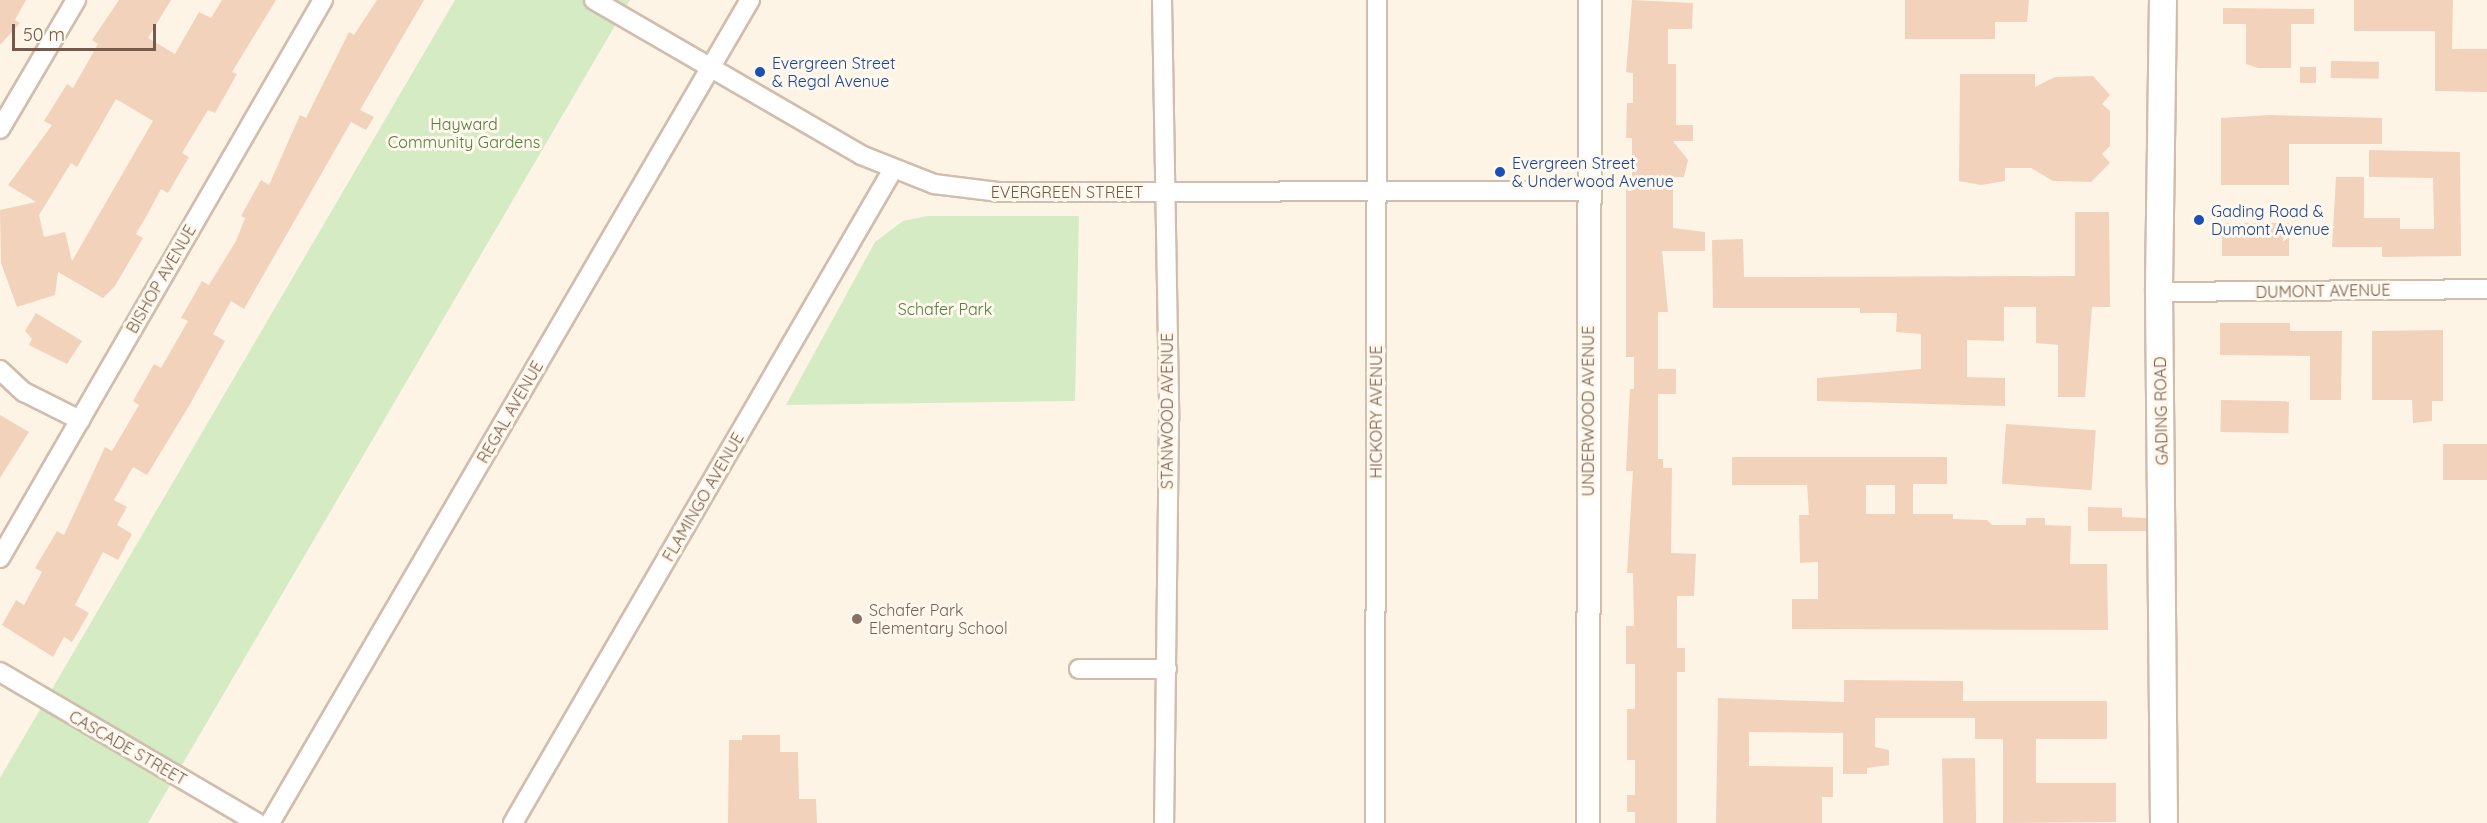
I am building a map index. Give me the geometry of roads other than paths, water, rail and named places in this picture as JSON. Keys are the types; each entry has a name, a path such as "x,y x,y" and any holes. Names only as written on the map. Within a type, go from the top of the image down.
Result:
{"main road":[{"name":"GADING ROAD","path":"2163,0 2159,292 2164,823"}],"street":[{"path":"0,129 76,0"},
{"name":"BISHOP AVENUE","path":"0,558 322,0"},
{"name":"EVERGREEN STREET","path":"594,0 892,171 983,192 1587,191"},
{"name":"REGAL AVENUE","path":"270,823 750,0"},
{"name":"STANWOOD AVENUE","path":"1161,0 1167,669 1164,823"},
{"name":"HICKORY AVENUE","path":"1375,823 1377,0"},
{"name":"UNDERWOOD AVENUE","path":"1588,823 1587,191 1590,0"},
{"name":"FLAMINGO AVENUE","path":"513,823 892,171"},
{"name":"DUMONT AVENUE","path":"2159,292 2487,289"},
{"path":"0,369 24,392 80,420"},
{"path":"1078,669 1167,669"},
{"name":"CASCADE STREET","path":"0,672 257,823"}],"place":[{"name":"Evergreen Street & Regal Avenue","path":"760,72"},
{"name":"Evergreen Street & Underwood Avenue","path":"1500,172"},
{"name":"Gading Road & Dumont Avenue","path":"2199,220"},
{"name":"Schafer Park Elementary School","path":"857,619"}],"park label":[{"name":"Hayward Community Gardens","path":"464,133"},
{"name":"Schafer Park","path":"945,309"}]}
